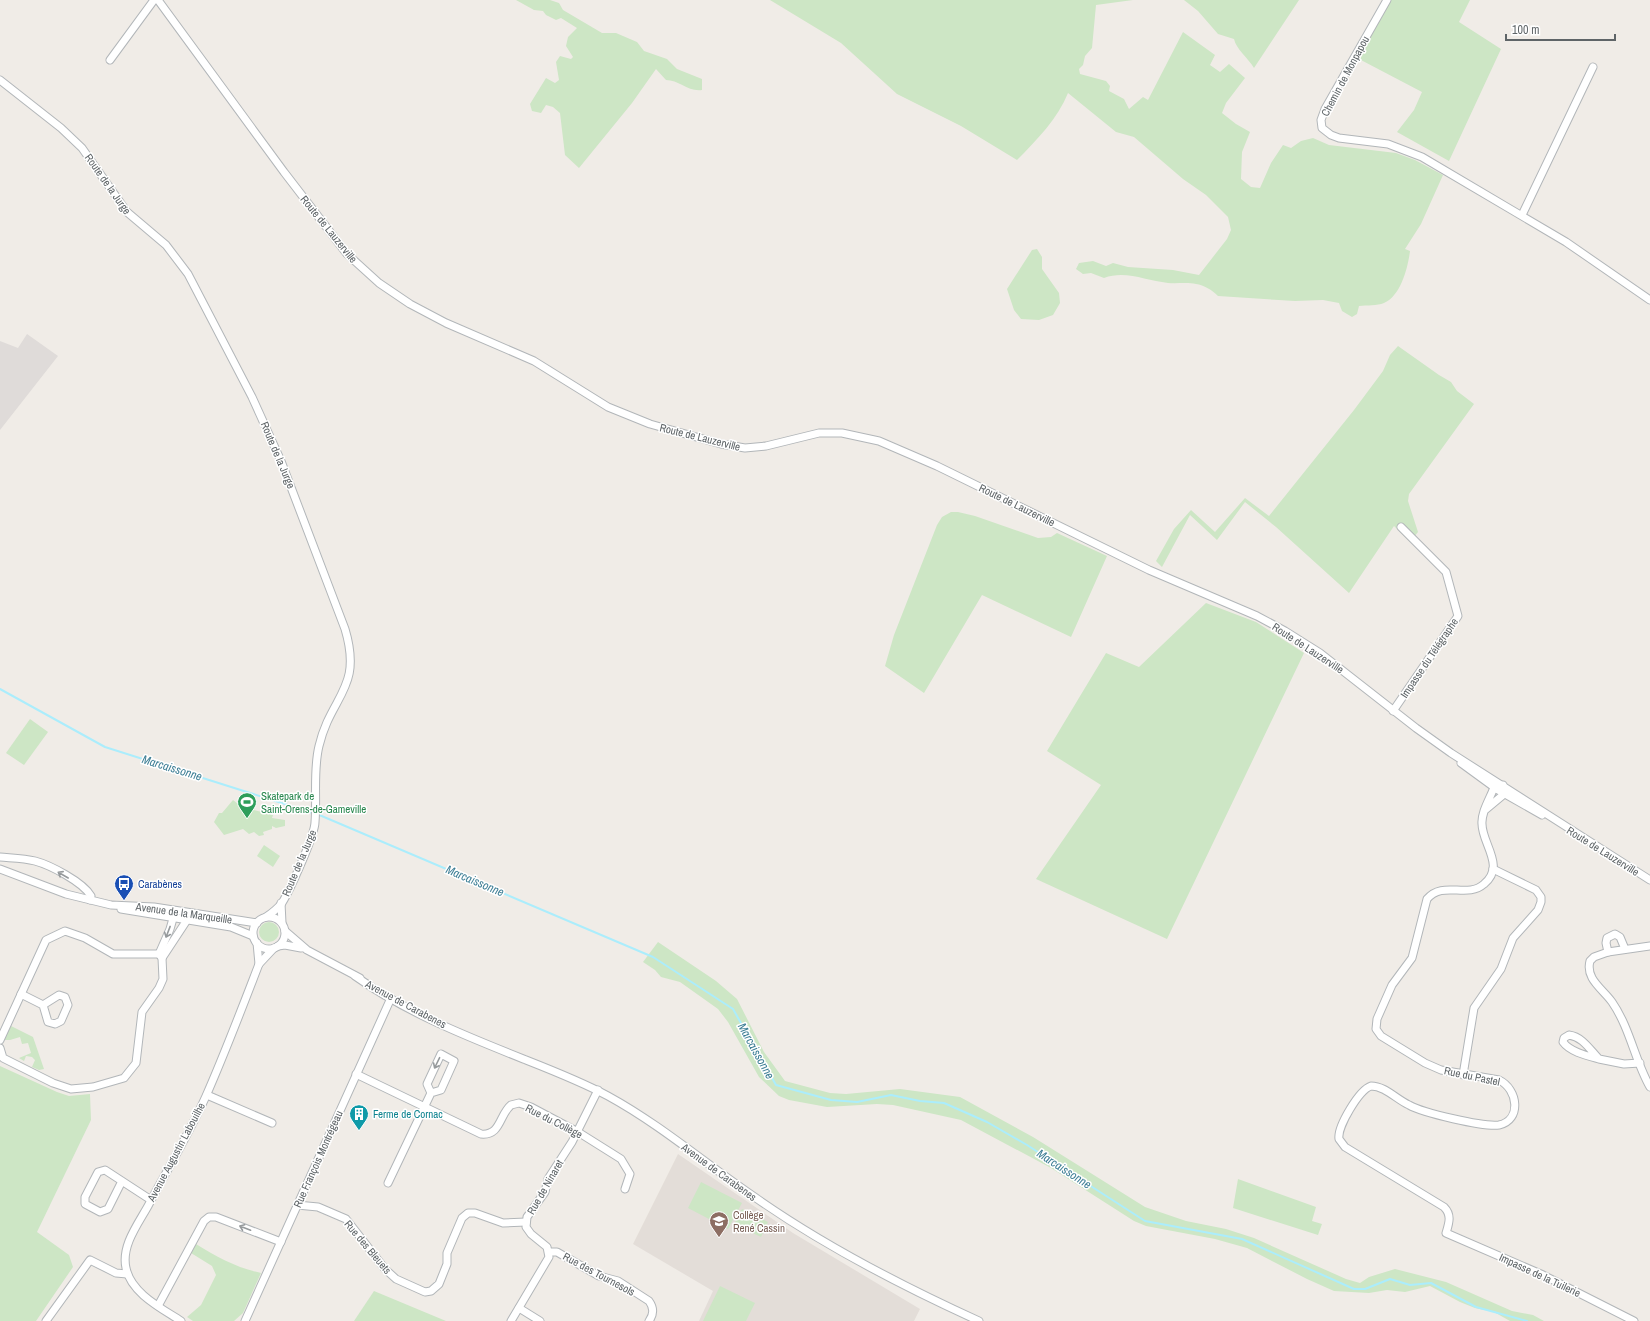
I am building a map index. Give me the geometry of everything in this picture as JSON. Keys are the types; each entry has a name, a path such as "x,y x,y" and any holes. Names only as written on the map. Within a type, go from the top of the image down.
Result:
{"street":[{"path":"110,60 154,0"},
{"name":"Route de Lauzerville","path":"158,0 284,172 347,254 379,283 410,304 446,323 534,361 608,407 650,424 721,444 745,448 766,446 819,433 842,433 859,436 912,454 991,491 1172,581 1271,623 1320,653 1393,711 1451,752 1650,880"},
{"name":"Chemin de Monpapou","path":"1387,0 1326,109 1321,120 1322,128 1331,135 1339,138 1383,144 1408,150 1449,171 1566,242 1650,300"},
{"path":"1522,215 1593,67"},
{"name":"Route de la Jurge","path":"0,80 72,138 90,158 127,212 166,245 181,262 252,397 282,461 345,629 351,654 351,671 349,680 327,723 319,747 316,822 311,838 282,903 282,923"},
{"name":"Impasse du Télégraphe","path":"1393,711 1458,616 1446,572 1401,527"},
{"name":"Route de Lauzerville","path":"1451,752 1460,762 1495,788 1534,811 1557,821"},
{"path":"1463,1075 1474,1008 1501,969 1513,938 1538,910 1541,902 1541,897 1536,890 1493,869 1491,852 1482,827 1483,816 1485,810 1495,788 1503,785 1504,793 1485,810"},
{"path":"0,857 44,864 75,882 91,896 90,900"},
{"name":"Avenue de la Marqueille","path":"0,869 66,894 111,905 154,907 257,923"},
{"name":"Rue du Pastel","path":"1446,1232 1449,1221 1448,1211 1345,1147 1340,1139 1339,1130 1360,1094 1371,1086 1378,1086 1408,1105 1441,1116 1493,1125 1504,1123 1509,1118 1515,1104 1514,1095 1509,1087 1499,1080 1441,1070 1425,1063 1381,1036 1376,1029 1376,1024 1392,985 1412,958 1427,899 1434,892 1442,889 1468,890 1479,888 1487,882 1493,869"},
{"name":"Route de la Jurge","path":"266,917 282,903"},
{"name":"Avenue de la Marqueille","path":"111,905 118,909 231,927 253,936"},
{"path":"0,1048 3,1058 53,1083 72,1089 94,1088 124,1078 136,1063 142,1012 159,988 163,979 160,956 170,929 172,918 179,912"},
{"path":"266,917 272,917 282,923 285,931 283,940 276,947 262,947 257,943 253,936 257,923 266,917"},
{"path":"160,956 187,920"},
{"path":"0,1040 46,940 65,931 85,938 113,954 160,956"},
{"name":"Avenue de Carabenes","path":"285,931 307,950"},
{"path":"1608,952 1606,943 1607,938 1615,934 1620,937 1625,949"},
{"name":"Avenue Augustin Labouilhe","path":"257,943 259,964"},
{"name":"Avenue de Carabenes","path":"276,947 291,945 307,950 434,1016 456,1030"},
{"path":"1650,946 1608,952 1594,957 1590,961 1589,971 1593,980 1617,1010 1650,1087"},
{"name":"Avenue Augustin Labouilhe","path":"181,1321 140,1292 128,1274 125,1261 127,1248 207,1095 259,964 276,947"},
{"name":"Avenue de Carabenes","path":"356,976 372,988 432,1020 598,1090 650,1122 755,1198 809,1233 870,1268 979,1321"},
{"path":"21,994 43,1004"},
{"name":"Rue François Montrégeau","path":"245,1321 391,998"},
{"path":"1599,1059 1590,1047 1574,1036 1568,1035 1564,1038 1563,1042 1565,1046 1584,1055 1599,1059 1624,1064 1640,1064"},
{"path":"388,1183 431,1093 441,1090 454,1061 441,1054 427,1084 431,1093"},
{"name":"Rue du Collège","path":"356,1074 424,1107 485,1134 494,1132 508,1108 519,1103 531,1107 578,1132 625,1164 630,1174 625,1189"},
{"name":"Rue de Ninaret","path":"549,1252 544,1243 531,1234 526,1227 526,1222 530,1212 545,1192 548,1179 578,1132 598,1090"},
{"path":"207,1095 272,1123"},
{"path":"122,1181 108,1209 100,1212 85,1204 85,1197 98,1172 105,1170 122,1181 151,1200"},
{"name":"Rue des Bleuets","path":"297,1205 318,1207 346,1219 385,1269 396,1279 425,1292 432,1291 440,1284 447,1264 447,1253 462,1218 468,1213 475,1213 502,1223 526,1222"},
{"path":"158,1306 204,1221 209,1217 216,1217 281,1242"},
{"name":"Impasse de la Tuilerie","path":"1446,1232 1543,1275 1634,1321"},
{"path":"511,1321 547,1262 549,1252"},
{"name":"Rue des Tournesols","path":"549,1252 557,1252 599,1276 618,1281 649,1301 652,1306 653,1314 649,1321"},
{"path":"46,1321 90,1260 116,1273 128,1274"},
{"path":"519,1308 540,1321"}],"shaded area":[{"path":"27,334 58,356 0,430 0,341 18,348"},
{"name":"Collège René Cassin","path":"678,1154 793,1233 920,1309 914,1321 699,1321 713,1291 633,1244"}],"green space":[{"path":"516,0 550,0 559,3 563,10 602,33 616,33 637,42 644,51 667,59 677,69 702,79 702,90 688,88 666,80 656,69 632,103 579,168 565,155 560,113 553,107 546,105 541,113 532,111 530,104 546,78 555,83 559,80 556,62 560,56 571,59 573,57 566,46 568,37 577,28 561,18 556,20 546,15 543,11 534,10"},
{"path":"770,0 1133,0 1096,5 1092,48 1085,56 1083,65 1079,69 1080,74 1106,81 1110,86 1109,91 1124,99 1129,109 1143,97 1148,100 1183,32 1215,55 1210,65 1220,72 1229,64 1245,78 1226,103 1222,113 1236,124 1250,132 1242,152 1241,179 1251,187 1260,188 1271,163 1283,145 1291,148 1301,141 1313,138 1329,145 1396,153 1415,160 1443,175 1421,224 1405,249 1410,251 1403,280 1399,288 1390,299 1384,303 1359,306 1357,314 1352,317 1342,311 1339,303 1323,300 1295,301 1218,296 1211,290 1193,283 1168,283 1120,275 1104,278 1091,273 1083,274 1076,269 1079,263 1093,261 1106,266 1113,263 1128,267 1173,270 1199,275 1227,239 1231,230 1228,217 1206,195 1183,179 1134,137 1116,132 1068,93 1053,120 1017,160 961,126 897,94 841,43"},
{"path":"1184,0 1299,0 1254,68 1237,46 1234,39 1218,34 1198,11"},
{"path":"1390,0 1470,0 1459,22 1501,49 1449,161 1397,132 1414,110 1422,92 1359,59"},
{"path":"1037,249 1042,257 1042,269 1059,293 1060,303 1053,315 1039,320 1021,319 1014,310 1007,289 1032,250"},
{"path":"1398,346 1451,382 1457,391 1474,404 1409,494 1408,501 1418,532 1410,542 1394,526 1349,593 1276,527 1245,502 1217,540 1190,515 1162,567 1156,561 1174,529 1191,510 1215,532 1245,498 1269,516 1354,410 1383,371 1390,355"},
{"path":"951,512 975,516 1038,538 1051,537 1057,533 1107,556 1071,637 982,595 924,693 885,666 894,635 937,525 942,517"},
{"path":"1206,603 1256,622 1304,653 1167,939 1036,879 1101,785 1047,751 1106,653 1139,667"},
{"path":"30,719 48,732 24,765 6,753"},
{"name":"Skatepark de Saint-Orens-de-Gameville","path":"233,800 242,807 273,815 272,818 285,820 285,826 276,828 272,826 272,829 263,832 264,835 259,836 254,832 249,834 243,829 224,835 214,822 219,813 222,813"},
{"path":"264,845 280,856 273,867 257,856"},
{"path":"269,922 276,925 279,932 276,939 269,942 262,939 259,932 262,925"},
{"path":"658,942 716,981 737,999 764,1052 785,1081 830,1093 846,1094 900,1089 960,1097 1033,1137 1145,1207 1186,1221 1226,1229 1254,1238 1346,1279 1360,1283 1369,1277 1395,1269 1446,1282 1512,1311 1533,1315 1544,1321 1510,1321 1494,1312 1475,1308 1460,1302 1430,1286 1405,1292 1387,1290 1369,1293 1334,1291 1307,1279 1247,1248 1215,1239 1146,1226 1134,1221 1051,1168 961,1120 893,1105 877,1104 827,1107 789,1100 779,1096 759,1077 728,1022 718,1009 680,982 661,977 655,970 643,962"},
{"path":"11,1026 33,1037 44,1069 39,1070 32,1067 35,1060 32,1057 26,1056 24,1061 19,1058 31,1053 28,1043 22,1044 20,1037 4,1040"},
{"path":"0,1066 69,1096 90,1094 91,1120 37,1232 69,1255 73,1267 36,1321 0,1321"},
{"path":"1238,1179 1316,1207 1312,1221 1322,1224 1318,1235 1233,1208"},
{"path":"701,1182 742,1203 728,1229 688,1208"},
{"path":"742,1209 768,1222 761,1237 734,1224"},
{"path":"196,1244 227,1262 261,1273 243,1313 234,1321 193,1321 187,1317 201,1305 216,1275 212,1266 191,1253"},
{"path":"720,1286 755,1303 746,1321 703,1321"},
{"path":"374,1291 446,1321 354,1321"}],"waterway":[{"name":"Marcaissonne","path":"0,689 105,747 313,813"},
{"name":"Marcaissonne","path":"317,814 653,957 733,1009 776,1085 831,1100 857,1102 891,1095 920,1101 944,1103 987,1122 1027,1145 1145,1221 1242,1239 1354,1289 1365,1289 1390,1279 1410,1285 1431,1283 1476,1307 1527,1321"}],"place":[{"name":"Skatepark de Saint-Orens-de-Gameville","path":"247,819"},
{"name":"Carabènes","path":"124,901"},
{"name":"Ferme de Cornac","path":"359,1131"},
{"name":"Collège René Cassin","path":"719,1238"}]}
